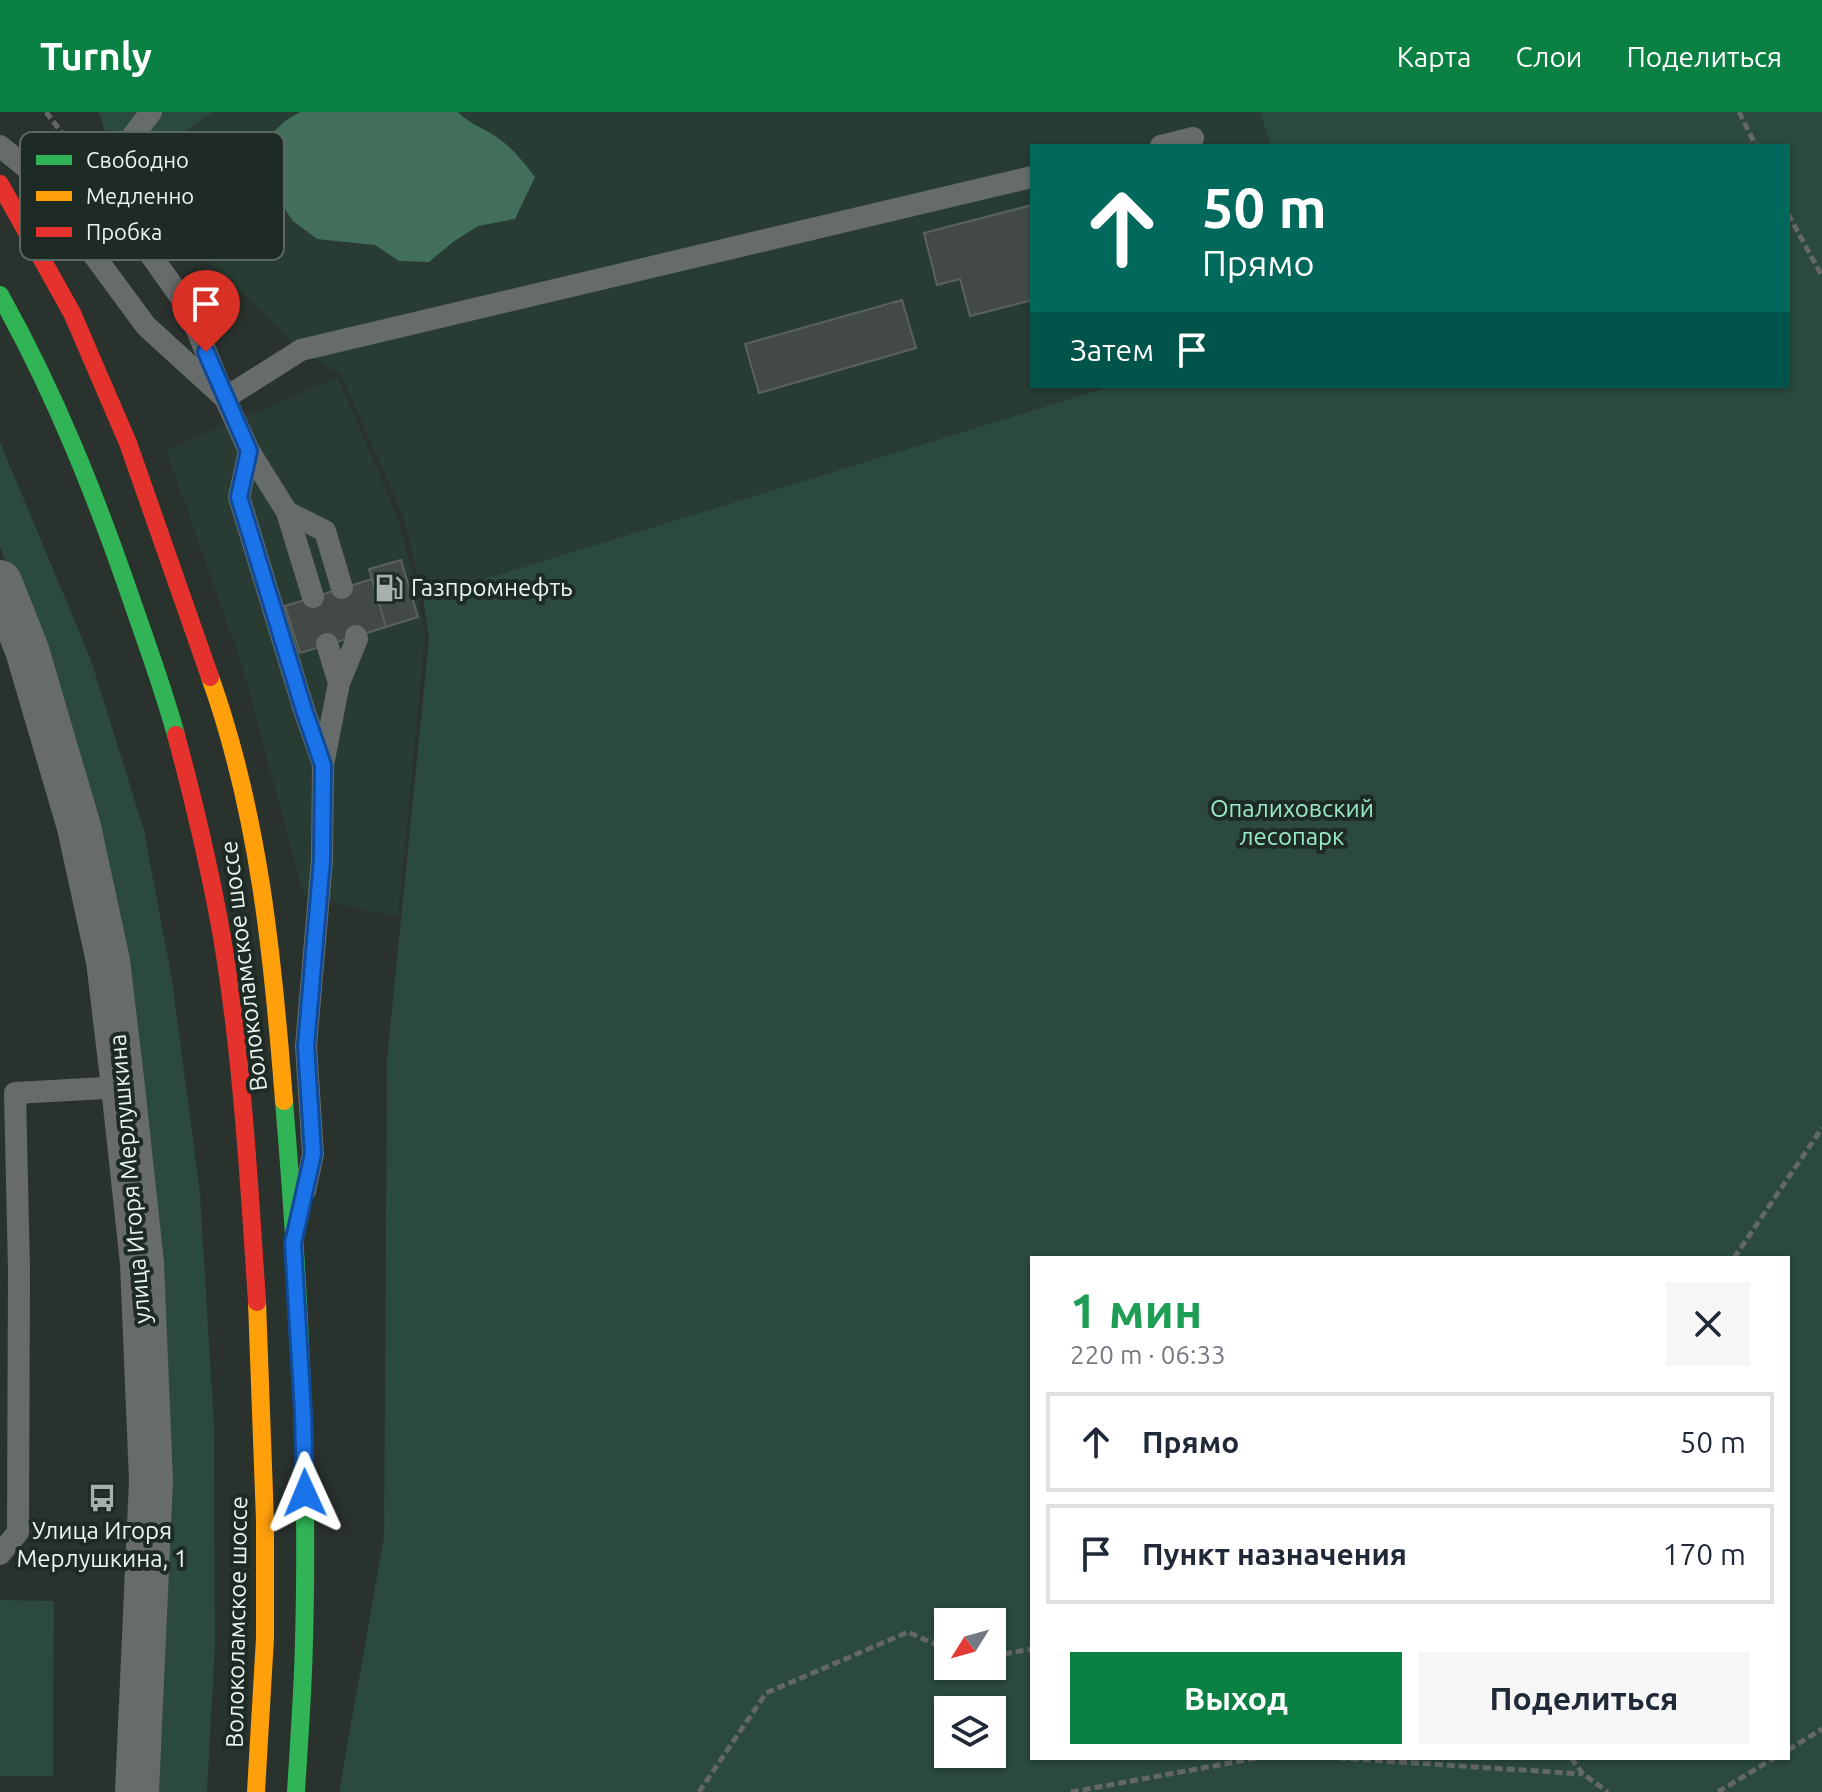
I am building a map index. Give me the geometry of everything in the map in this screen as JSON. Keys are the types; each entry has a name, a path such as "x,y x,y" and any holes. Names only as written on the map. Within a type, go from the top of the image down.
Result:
{"main road":[{"name":"Волоколамское шоссе","path":"0,184 20,220"},
{"name":"Волоколамское шоссе","path":"42,260 72,313 128,443 214,687 248,807 268,928 290,1173 303,1413 304,1641 296,1792"},
{"name":"Волоколамское шоссе","path":"0,295 25,340 84,468 134,605 167,702 198,817 222,938 240,1074 258,1329 265,1521 265,1638 256,1792"}],"street":[{"name":"улица Игоря Мерлушкина","path":"0,582 14,655 79,827 108,961 123,1087 142,1263 151,1481 137,1792"}],"lane":[{"path":"136,132 151,112"},
{"path":"1169,144 1193,138"},
{"path":"0,146 20,162"},
{"path":"225,398 301,350 1030,177"},
{"path":"97,260 146,326 225,398"},
{"path":"154,260 187,306 249,451 287,512 313,597"},
{"path":"249,451 239,497 323,765"},
{"path":"287,512 325,531 342,588"},
{"path":"293,1243 313,1154 306,1046 322,860 323,765 339,683 356,636"},
{"path":"327,644 339,683"},
{"path":"0,1554 18,1532 9,1270 8,1094 123,1087"}],"path":[{"path":"46,112 61,132"},
{"path":"1739,112 1755,144"},
{"path":"1790,218 1822,276"},
{"path":"1735,1256 1822,1128"},
{"path":"699,1792 766,1693 908,1632 934,1644"},
{"path":"1006,1654 1030,1649"},
{"path":"1790,1749 1822,1729"},
{"path":"1071,1792 1246,1760"},
{"path":"1370,1760 1583,1774"},
{"path":"1572,1760 1583,1774 1608,1792"},
{"path":"1718,1792 1771,1760"}],"shaded area":[{"path":"213,112 1260,112 1270,144 1030,144 1030,388 1106,388 423,598 403,515 341,375 301,350 207,260 284,260 284,132 184,132"},
{"path":"300,112 458,112 507,145 535,177 515,219 478,226 429,262 399,261 375,245 317,239 293,221 284,208 284,132 273,132"},
{"path":"338,377 398,519 419,599 425,638 398,917 304,896 242,665 166,450"}],"green space":[{"path":"99,112 213,112 184,132 105,132"},
{"name":"Опалиховский лесопарк","path":"1260,112 1822,112 1822,1792 339,1792 384,1537 387,1060 429,638 423,598 1106,388 1790,388 1790,144 1270,144"},
{"path":"0,442 91,660 144,830 172,980 200,1193 214,1426 215,1646 207,1792 151,1792 167,1445 42,661 0,547"},
{"path":"0,1600 54,1601 53,1776 0,1776"}],"building":[{"path":"1030,206 1030,301 970,316 960,279 937,285 924,233"},
{"path":"902,300 916,348 759,393 745,344"},
{"path":"401,560 418,617 386,627 369,569"},
{"path":"372,579 386,627 300,653 285,606"}],"traffic: fast":[{"path":"0,295 57,409 90,487 151,655 176,735"},
{"path":"284,1101 304,1438 305,1573 296,1792"}],"traffic: slow":[{"path":"210,677 241,781 252,834 269,940 284,1101"},
{"path":"256,1792 265,1638 265,1521 257,1302"}],"traffic: jam":[{"path":"0,184 20,220"},
{"path":"42,260 72,313 128,443 210,677"},
{"path":"176,735 207,861 229,982 244,1119 257,1302"}],"place":[{"name":"Газпромнефть","path":"389,588"},
{"name":"Улица Игоря Мерлушкина, 1","path":"102,1498"}],"route":[{"path":"206,352 249,451 239,497 323,765 322,860 306,1046 313,1154 293,1243 305,1493"}]}
